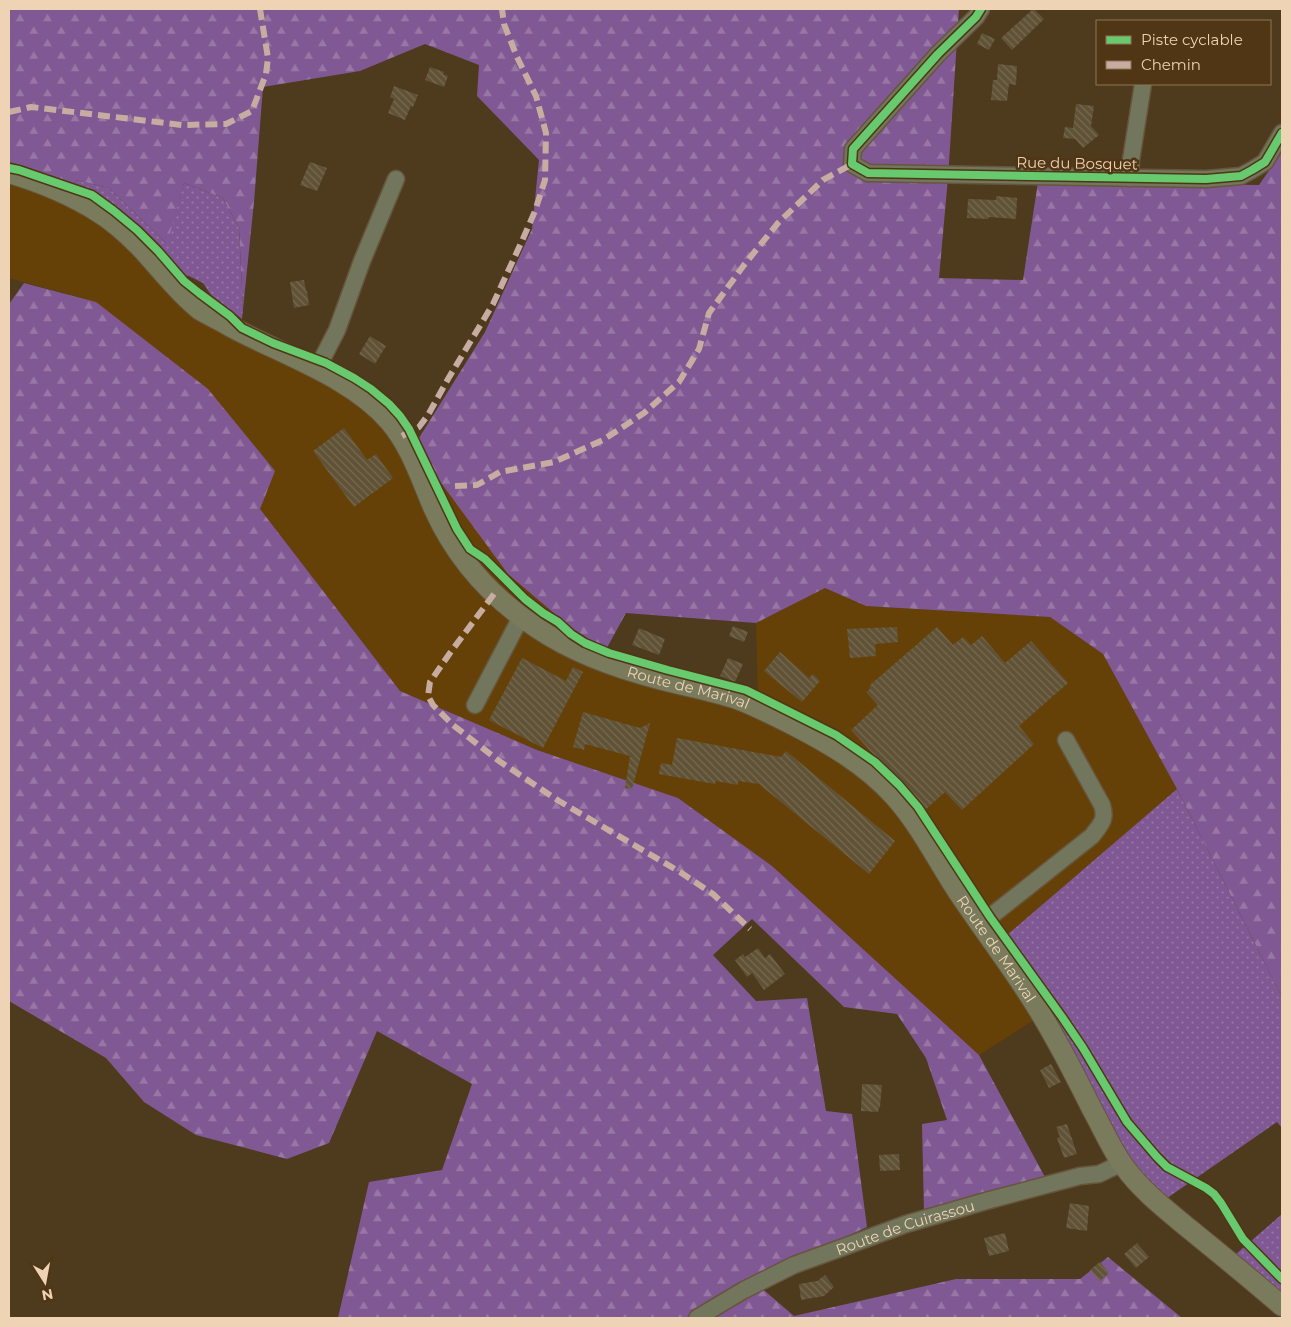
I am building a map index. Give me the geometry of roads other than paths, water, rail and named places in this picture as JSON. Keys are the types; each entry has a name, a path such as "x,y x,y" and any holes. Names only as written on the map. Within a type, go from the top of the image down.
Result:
{"main road":[{"name":"Route de Marival","path":"9,172 78,200 98,212 117,225 180,291 201,310 256,340 317,369 364,398 387,418 402,436 437,514 458,551 494,594 535,627 575,650 630,671 737,699 757,707 808,733 852,759 878,780 908,813 956,889 1006,960 1051,1030 1122,1163 1162,1206 1282,1306"}],"street":[{"name":"Rue du Bosquet","path":"981,9 976,17 938,54 853,149 852,164 868,173 1206,179 1241,176 1265,162 1282,133"},
{"path":"1130,178 1131,160 1144,85"},
{"path":"317,369 337,330 362,261 396,179"},
{"path":"475,705 521,616"},
{"path":"981,924 1092,836 1102,822 1105,813 1102,805 1066,740"},
{"name":"Route de Cuirassou","path":"697,1318 744,1290 794,1266 906,1224 1080,1176 1099,1174 1122,1163"}]}
